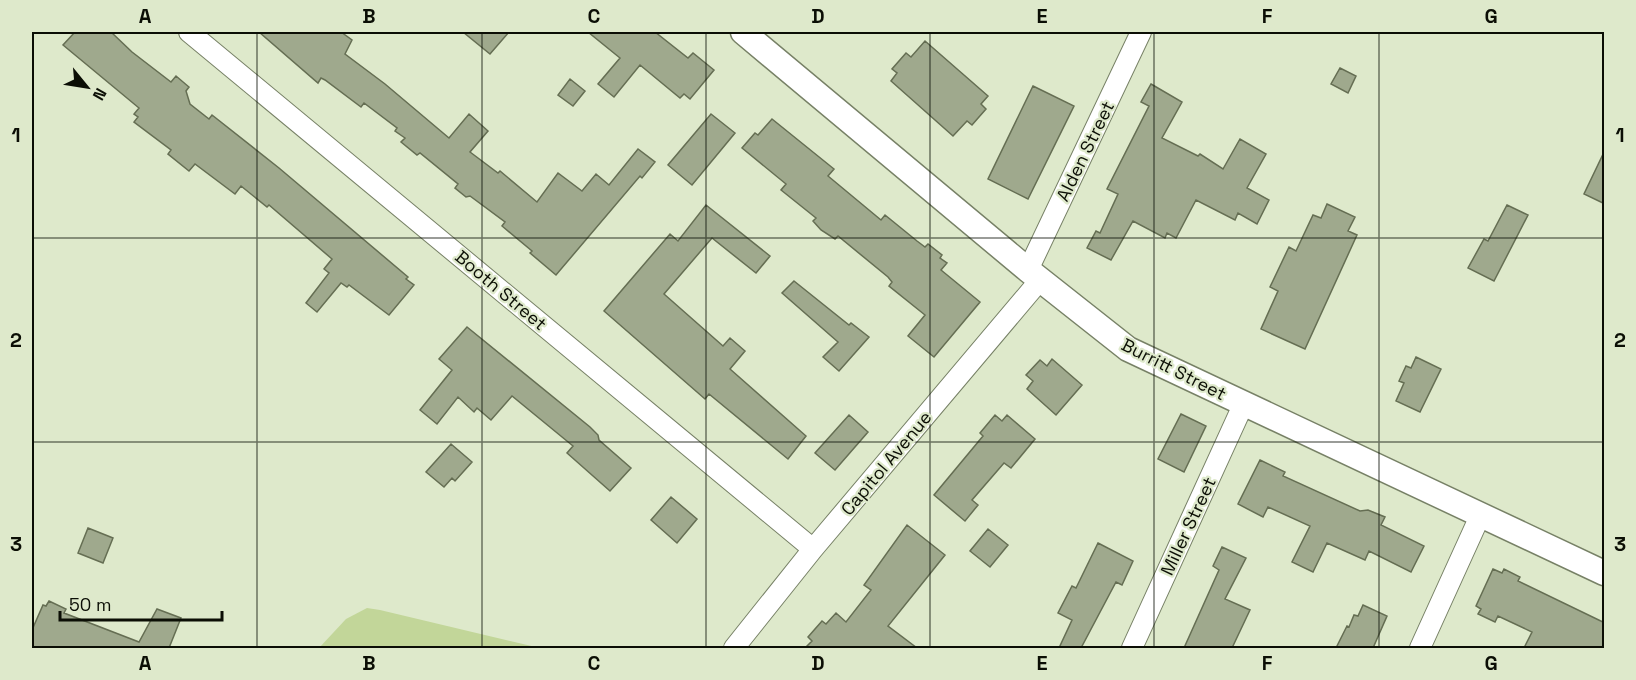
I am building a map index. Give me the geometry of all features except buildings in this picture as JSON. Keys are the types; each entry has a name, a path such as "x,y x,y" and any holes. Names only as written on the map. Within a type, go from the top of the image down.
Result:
{"street":[{"name":"Booth Street","path":"189,32 813,549"},
{"name":"Burritt Street","path":"743,32 1034,275 1128,349 1605,573"},
{"name":"Alden Street","path":"1034,275 1141,32"},
{"name":"Capitol Avenue","path":"734,648 1034,275"},
{"name":"Miller Street","path":"1132,648 1244,403"},
{"path":"1420,648 1480,516"}],"green space":[{"path":"367,608 540,648 319,648 346,619"}]}
